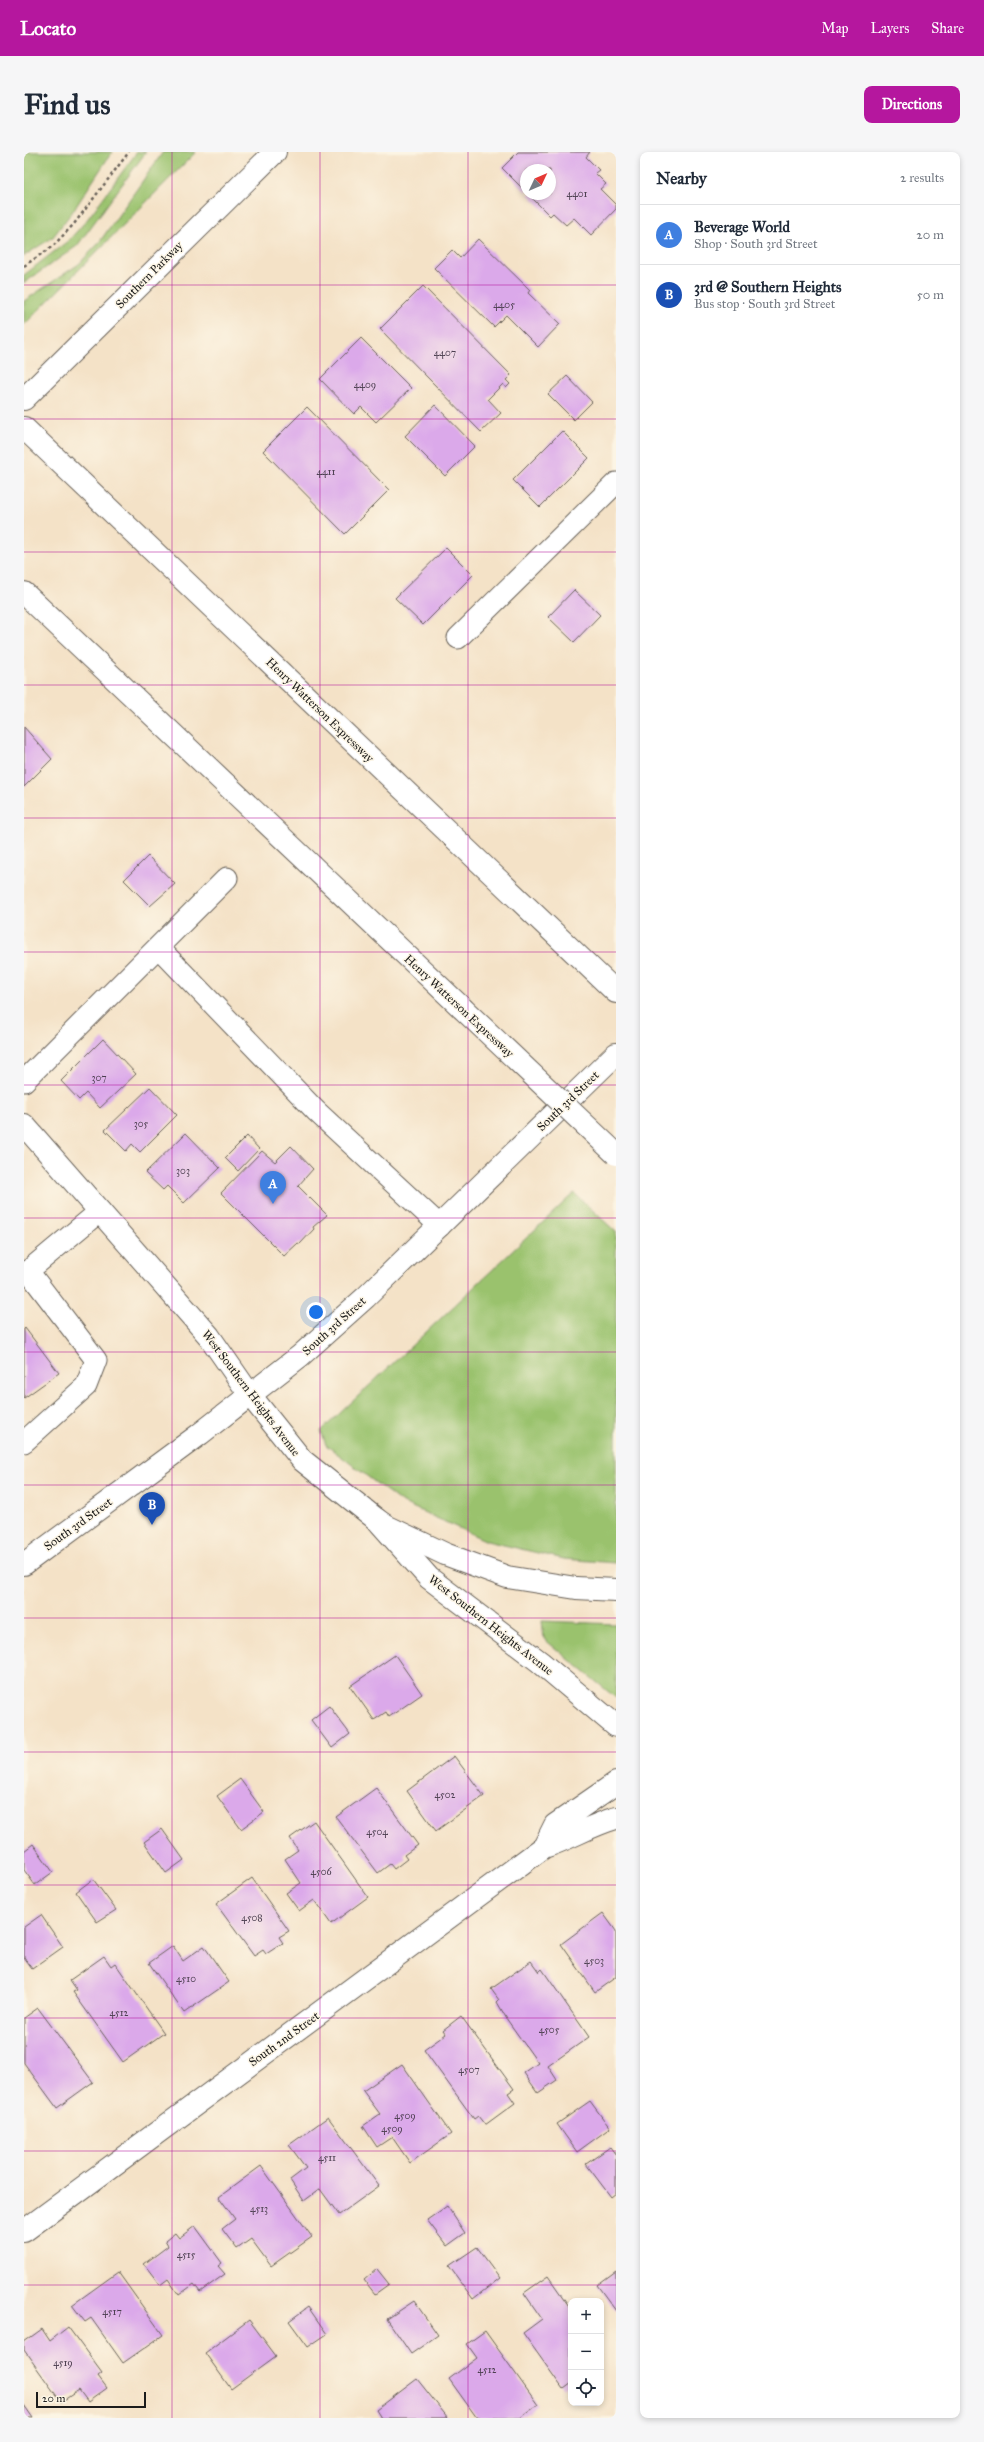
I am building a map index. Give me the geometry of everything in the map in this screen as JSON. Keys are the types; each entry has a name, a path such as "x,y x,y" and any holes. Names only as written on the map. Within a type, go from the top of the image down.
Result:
{"main road":[{"name":"Southern Parkway","path":"24,399 275,152"},
{"name":"Henry Watterson Expressway","path":"24,428 616,992"},
{"name":"Henry Watterson Expressway","path":"24,593 616,1154"},
{"name":"South 3rd Street","path":"24,1564 300,1356 361,1302 616,1054"},
{"name":"West Southern Heights Avenue","path":"24,1125 209,1336 250,1395 302,1460 376,1519 429,1578 540,1662 616,1726"},
{"path":"376,1519 386,1526 445,1554 507,1577 576,1588 616,1590"},
{"name":"South 2nd Street","path":"544,1847 555,1826 616,1783"},
{"name":"South 2nd Street","path":"24,2231 544,1847 565,1840 596,1823 616,1818"}],"lane":[{"path":"458,638 616,483"},
{"path":"24,1081 227,878"},
{"path":"158,947 316,1112 440,1226"},
{"path":"24,1442 86,1386 96,1360 26,1273 100,1211"}],"path":[{"path":"24,266 53,246 74,224 128,152"}],"green space":[{"path":"24,152 112,152 75,208 53,237 24,256"},
{"path":"137,152 146,152 77,246 24,283 24,275 69,240 86,221"},
{"path":"163,152 196,152 24,325 24,301 79,264 98,244"},
{"path":"574,1193 616,1232 616,1563 563,1559 487,1541 401,1502 326,1445 321,1431"},
{"path":"542,1621 616,1624 616,1698 544,1639"}],"building":[{"path":"518,152 590,152 586,157 599,170 595,173 606,184 600,189 616,205 616,209 591,235 574,218 566,225 553,213 550,216 534,200 556,200 556,164 520,164 520,186 502,168"},
{"path":"478,239 530,290 528,293 560,324 538,347 506,315 494,327 434,268 452,250 460,258"},
{"path":"423,286 511,375 506,380 510,384 506,388 503,384 488,399 501,413 481,432 380,329"},
{"path":"361,338 411,388 376,422 361,407 354,414 320,379"},
{"path":"567,376 592,402 574,420 548,394"},
{"path":"435,405 475,446 445,476 405,436"},
{"path":"307,407 389,490 345,534 263,451"},
{"path":"562,431 589,458 540,507 513,480"},
{"path":"446,548 473,575 423,625 395,598"},
{"path":"574,590 600,615 574,642 548,617"},
{"path":"24,727 52,759 24,787"},
{"path":"148,856 175,884 150,906 124,880"},
{"path":"103,1039 136,1074 100,1108 86,1093 79,1100 61,1081"},
{"path":"150,1087 177,1115 140,1152 132,1144 126,1151 105,1130"},
{"path":"186,1133 220,1168 184,1203 167,1186 163,1190 145,1173"},
{"path":"247,1136 259,1149 238,1171 225,1158"},
{"path":"291,1146 313,1169 298,1186 327,1215 313,1227 314,1229 300,1244 298,1243 284,1256 221,1193 262,1151 275,1162"},
{"path":"25,1328 59,1373 24,1398 24,1329"},
{"path":"395,1655 422,1694 389,1717 386,1712 374,1720 350,1686"},
{"path":"329,1706 350,1734 332,1748 311,1720"},
{"path":"454,1756 484,1796 436,1831 407,1791"},
{"path":"240,1779 264,1812 241,1829 217,1796"},
{"path":"376,1788 418,1845 404,1855 407,1859 394,1869 390,1864 378,1873 336,1817"},
{"path":"314,1821 368,1897 331,1924 314,1900 299,1911 286,1893 301,1883 285,1859 298,1850 290,1838"},
{"path":"162,1829 184,1860 166,1873 144,1842"},
{"path":"33,1844 53,1872 35,1885 24,1870 24,1851"},
{"path":"252,1878 289,1931 279,1937 283,1943 266,1954 263,1950 254,1956 216,1904"},
{"path":"93,1879 116,1910 97,1922 76,1892"},
{"path":"603,1913 616,1931 616,1977 595,1992 561,1944"},
{"path":"41,1915 63,1947 32,1969 24,1958 24,1927"},
{"path":"173,1946 183,1961 204,1946 229,1982 184,2013 149,1963"},
{"path":"104,1956 111,1966 115,1963 164,2033 123,2062 73,1992 77,1990 70,1980"},
{"path":"531,1961 539,1972 542,1969 589,2037 548,2066 557,2080 538,2093 524,2073 538,2063 508,2021 497,2002 499,2000 491,1989"},
{"path":"38,2008 93,2082 57,2108 24,2063 24,2018"},
{"path":"461,2016 514,2089 508,2093 515,2103 485,2125 478,2116 474,2119 424,2050 446,2034 443,2030"},
{"path":"402,2064 451,2134 410,2163 392,2137 377,2147 363,2126 380,2114 363,2091"},
{"path":"590,2101 610,2128 577,2152 557,2124"},
{"path":"328,2117 379,2186 339,2215 320,2189 304,2201 290,2180 306,2168 289,2145"},
{"path":"610,2147 616,2155 616,2193 611,2197 586,2164"},
{"path":"261,2166 312,2237 271,2266 251,2239 237,2249 222,2229 235,2219 219,2197"},
{"path":"447,2206 465,2233 447,2246 427,2220"},
{"path":"195,2226 222,2263 218,2266 225,2274 200,2292 194,2284 179,2295 168,2279 160,2285 144,2264 168,2246 165,2241 175,2233 179,2238"},
{"path":"477,2247 500,2278 473,2299 449,2266"},
{"path":"377,2269 389,2284 375,2294 364,2280"},
{"path":"616,2271 616,2311 597,2285"},
{"path":"118,2272 163,2335 123,2363 91,2318 85,2322 72,2305"},
{"path":"548,2276 568,2305 568,2385 563,2389 523,2333 542,2319 524,2293"},
{"path":"414,2301 438,2335 411,2354 387,2319"},
{"path":"308,2307 327,2334 308,2347 289,2321"},
{"path":"249,2320 276,2356 231,2389 205,2353"},
{"path":"68,2327 102,2373 98,2376 107,2388 88,2402 79,2390 61,2402 24,2350 24,2342 42,2329 50,2341"},
{"path":"485,2331 538,2405 520,2418 477,2418 449,2379 477,2358 467,2344"},
{"path":"417,2379 448,2418 381,2418 376,2410"},
{"path":"24,2405 33,2418 24,2418"}],"place":[{"name":"Beverage World","path":"273,1204"},
{"name":"3rd @ Southern Heights","path":"152,1525"}]}
